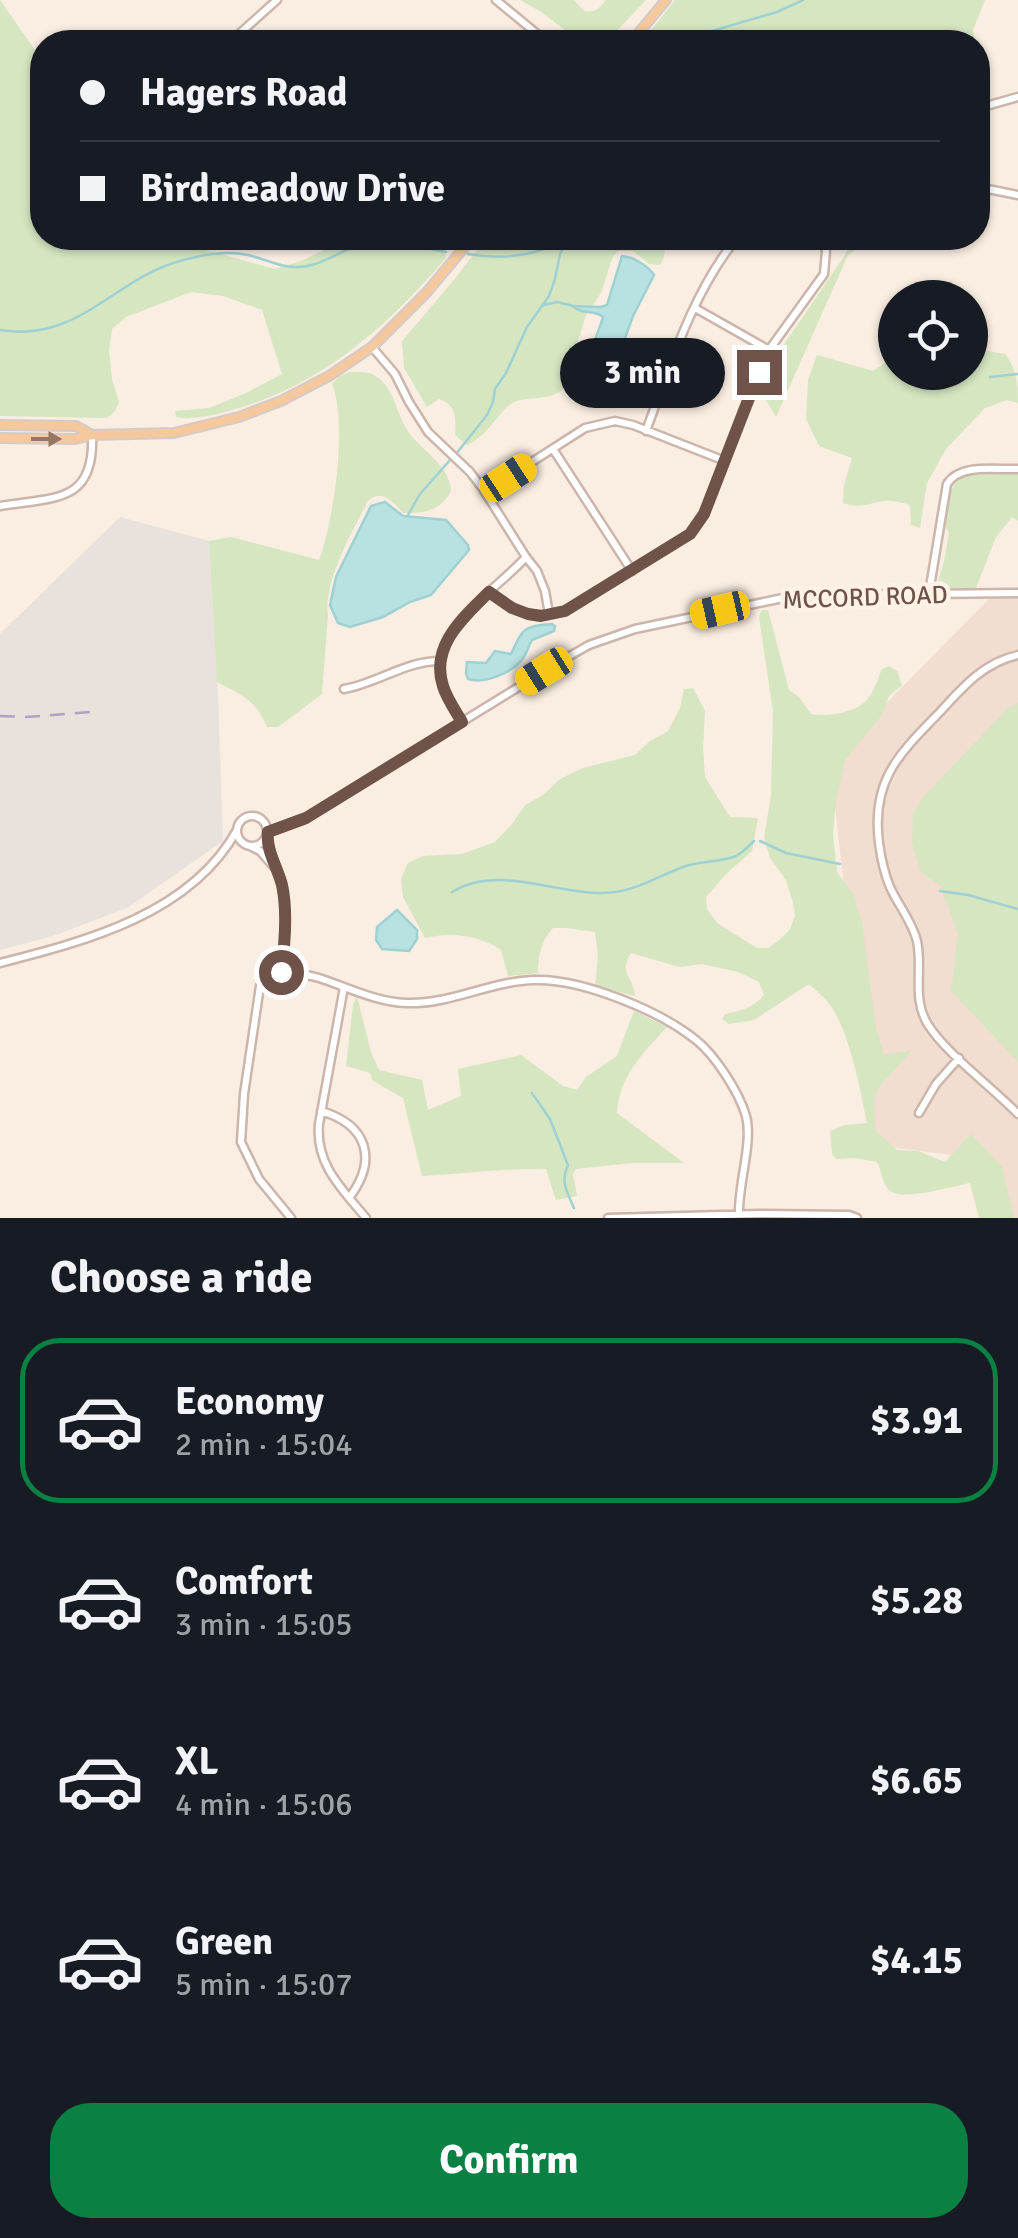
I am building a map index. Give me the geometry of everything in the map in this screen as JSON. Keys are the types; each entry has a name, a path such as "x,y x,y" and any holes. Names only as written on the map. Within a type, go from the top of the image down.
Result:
{"main road":[{"path":"641,30 666,0"},
{"path":"0,438 174,433 239,418 301,392 372,346 462,250"},
{"path":"0,425 76,426 92,434"}],"street":[{"path":"243,30 277,0"},
{"path":"496,0 532,30"},
{"path":"990,105 1018,97"},
{"path":"990,189 1018,195"},
{"path":"646,431 685,328 728,250"},
{"path":"489,592 528,614 565,611 690,534 704,514 769,350 824,274 824,250"},
{"path":"695,308 769,350"},
{"path":"372,346 396,374 428,432 485,492 542,581 549,614"},
{"path":"485,492 599,423 615,421 725,461"},
{"path":"0,506 60,496 76,488 91,467 92,434"},
{"path":"553,449 632,571"},
{"path":"929,593 950,480 965,471 1018,469"},
{"path":"462,722 444,690 440,661 452,632 526,557"},
{"name":"MCCORD ROAD","path":"223,852 258,845 267,834 306,818 580,650 635,629 783,598 1018,592"},
{"path":"1018,655 978,673 906,747 888,773 878,802 877,824 884,872 916,938 921,1009 936,1036 1018,1114"},
{"path":"344,689 363,686 418,662 440,661"},
{"path":"275,868 260,851 246,845 237,830 247,816 288,825"},
{"path":"266,822 283,890 281,972 278,988 260,986 244,1094 242,1142 259,1178 290,1218"},
{"name":"MCCORD ROAD","path":"0,963 82,940 140,916 187,889 223,852 237,830"},
{"path":"281,972 308,975 410,1004 544,980 617,998 674,1026 700,1043 716,1062 745,1114 748,1133 739,1214"},
{"path":"344,986 318,1136 323,1160 332,1176 366,1218"},
{"path":"919,1113 936,1084 959,1058"},
{"path":"322,1112 348,1124 364,1147 364,1173 350,1198"},
{"path":"608,1218 739,1214 857,1218"}],"shaded area":[{"path":"120,517 209,541 223,841 127,908 53,936 0,950 0,634"},
{"path":"990,598 1018,598 1018,1218 1006,1218 992,1160 872,1145 830,760"}],"green space":[{"path":"0,0 30,43 30,250 206,250 275,269 324,250 445,250 446,258 375,331 321,370 262,400 210,415 176,417 175,411 209,408 282,374 262,310 223,296 191,292 126,317 112,329 109,350 119,402 107,418 0,416"},
{"path":"520,0 574,0 588,11 596,10 606,0 646,0 617,30 566,30"},
{"path":"675,0 985,0 973,30 651,30"},
{"path":"477,250 665,250 660,265 649,264 633,251 619,251 613,256 578,341 587,368 555,394 513,403 467,445 455,435 455,418 449,405 439,399 427,407 404,368 402,341"},
{"path":"847,250 854,250 848,255 776,417 764,396 770,365"},
{"path":"988,351 1005,354 1016,377 1018,403 1007,400 985,408 946,449 927,483 920,528 911,525 910,505 893,501 857,506 843,503 852,458 819,446 806,419 808,380 817,355 873,371 878,368 878,390 988,390"},
{"path":"350,372 371,374 386,385 406,428 440,465 451,491 437,507 418,513 403,513 383,496 368,501 340,556 330,587 322,694 278,727 267,727 253,704 217,682 209,541 231,537 319,560 330,521 339,446 337,401 332,384"},
{"path":"1018,473 1018,521 1012,517 996,537 976,588 936,588 949,533 945,525 951,491 957,479"},
{"path":"762,610 768,610 789,690 811,714 856,708 869,697 882,669 889,666 897,671 902,685 889,696 882,715 845,760 833,835 837,872 854,895 862,923 876,1028 884,1055 912,1050 879,1087 874,1099 876,1131 897,1150 918,1151 945,1162 971,1134 1002,1167 1014,1218 979,1218 970,1183 897,1194 887,1188 877,1162 836,1159 830,1131 867,1123 842,1026 827,1001 809,984 754,1020 729,1024 722,1019 725,1014 747,1008 764,995 759,982 738,972 702,964 679,967 631,953 626,970 635,996 595,986 595,932 553,928 541,949 538,973 508,976 501,950 492,945 464,936 425,938 403,897 401,879 408,863 423,856 462,854 495,842 525,805 560,779 583,768 635,755 668,731 680,708 684,689 693,688 705,711 705,777 730,817 758,818 752,851 706,897 707,909 717,923 757,948 768,948 778,941 790,929 795,916 786,880 770,858 764,837 771,796 773,711 759,617"},
{"path":"1018,703 1018,1062 951,991 958,934 940,885 921,872 912,844 913,813 925,795 1008,708"},
{"path":"357,996 379,1070 422,1080 428,1110 461,1096 458,1069 521,1055 563,1086 577,1090 586,1077 617,1056 634,1011 667,1027 627,1076 617,1113 684,1163 576,1169 573,1174 577,1196 556,1200 546,1169 422,1176 403,1098 373,1081 370,1073 346,1066"}],"water":[{"path":"622,256 640,262 654,275 633,316 616,363 605,365 593,359 603,317 573,306 607,305"},
{"path":"385,502 403,516 446,520 469,550 431,595 350,627 338,623 330,605 336,577 371,506"},
{"path":"552,624 554,631 532,640 522,660 509,670 488,679 468,679 467,662 486,663 495,651 511,654 525,630"},
{"path":"397,910 417,930 417,939 409,951 382,949 376,940 377,927"}],"waterway":[{"path":"715,30 803,0"},
{"path":"0,330 27,332 74,319 157,270 205,255 240,254 300,267 347,250"},
{"path":"437,250 446,252"},
{"path":"468,254 493,257 541,250"},
{"path":"456,454 487,415 495,389 527,327 549,296 562,250"},
{"path":"544,305 557,302 573,306"},
{"path":"990,377 1018,374"},
{"path":"408,515 420,494 451,459"},
{"path":"452,892 488,880 614,892 689,865 736,856 754,841"},
{"path":"760,841 786,853 840,864"},
{"path":"940,891 1018,909"},
{"path":"532,1093 550,1119 568,1165 565,1181 574,1208"}],"railway":[{"path":"0,716 90,712"}],"route":[{"path":"281,972 283,890 268,849 268,832 306,818 462,722 444,690 440,658 452,632 489,592 528,614 541,616 565,611 690,534 704,514 759,372"}]}
